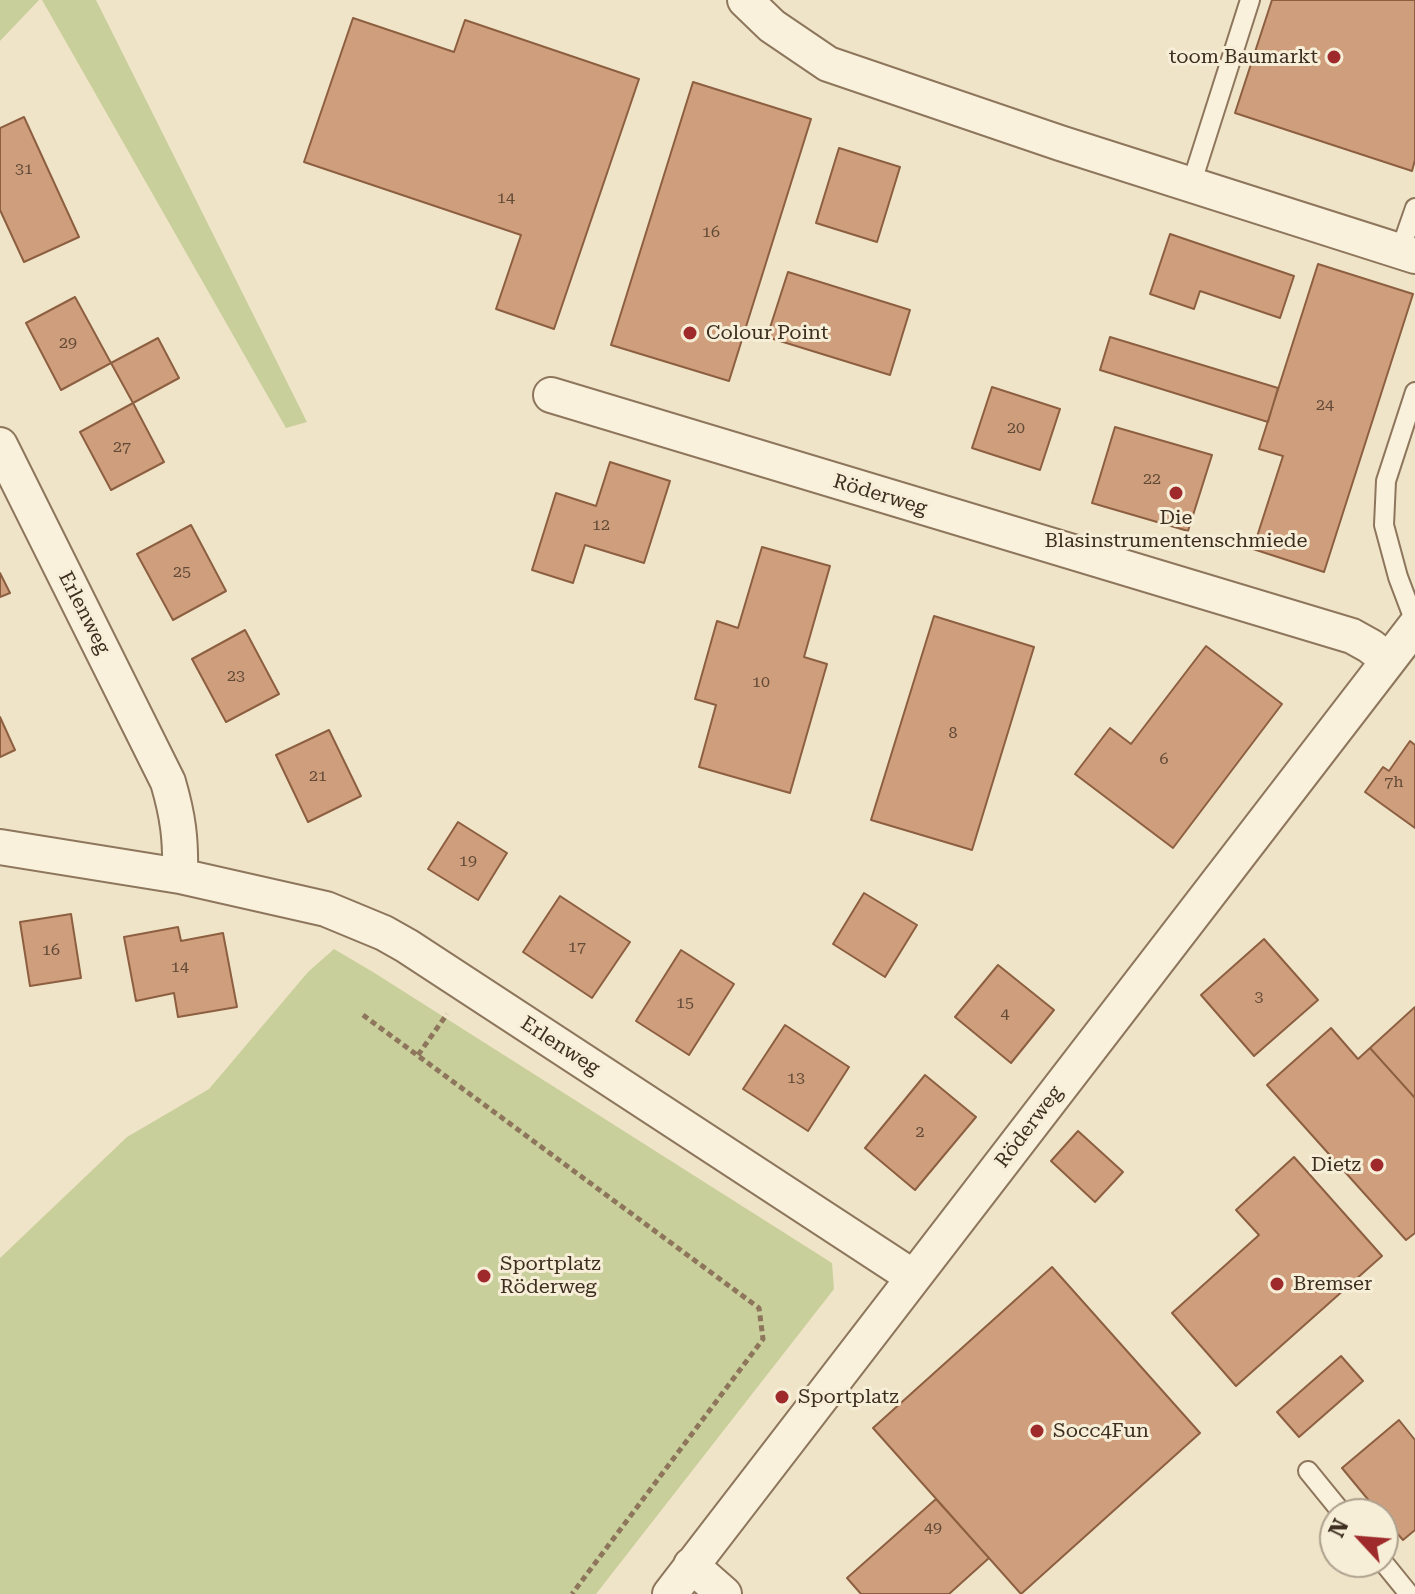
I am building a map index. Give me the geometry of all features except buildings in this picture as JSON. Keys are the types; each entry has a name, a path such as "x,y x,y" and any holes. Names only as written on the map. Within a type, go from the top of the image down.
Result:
{"street":[{"path":"745,0 772,26 828,64 1060,143 1408,253"},
{"name":"Röderweg","path":"551,395 1352,636 1388,660"},
{"name":"Erlenweg","path":"0,445 168,782 178,816 180,876"},
{"name":"Röderweg","path":"670,1594 1415,624"},
{"name":"Erlenweg","path":"0,847 180,876 326,909 384,933 913,1277"},
{"path":"691,1565 724,1594"}],"lane":[{"path":"1191,185 1250,0"},
{"path":"1408,253 1415,208"},
{"path":"1415,392 1386,481 1384,525 1415,624"},
{"path":"1308,1471 1330,1498"},
{"path":"1396,1578 1409,1594"}],"path":[{"path":"418,1055 467,986"},
{"path":"363,1015 759,1308 763,1339 572,1594"}],"green space":[{"path":"0,0 39,0 0,41"},
{"path":"42,0 96,0 307,422 286,428"},
{"name":"Sportplatz Röderweg","path":"334,949 832,1263 834,1289 596,1594 0,1594 0,1258 127,1137 209,1089 308,972"}],"place":[{"name":"toom Baumarkt","path":"1334,57"},
{"name":"Colour Point","path":"690,333"},
{"name":"Die Blasinstrumentenschmiede","path":"1176,493"},
{"name":"Dietz","path":"1377,1165"},
{"name":"Sportplatz Röderweg","path":"484,1276"},
{"name":"Bremser","path":"1277,1284"},
{"name":"Sportplatz","path":"782,1397"},
{"name":"Socc4Fun","path":"1037,1431"}]}
